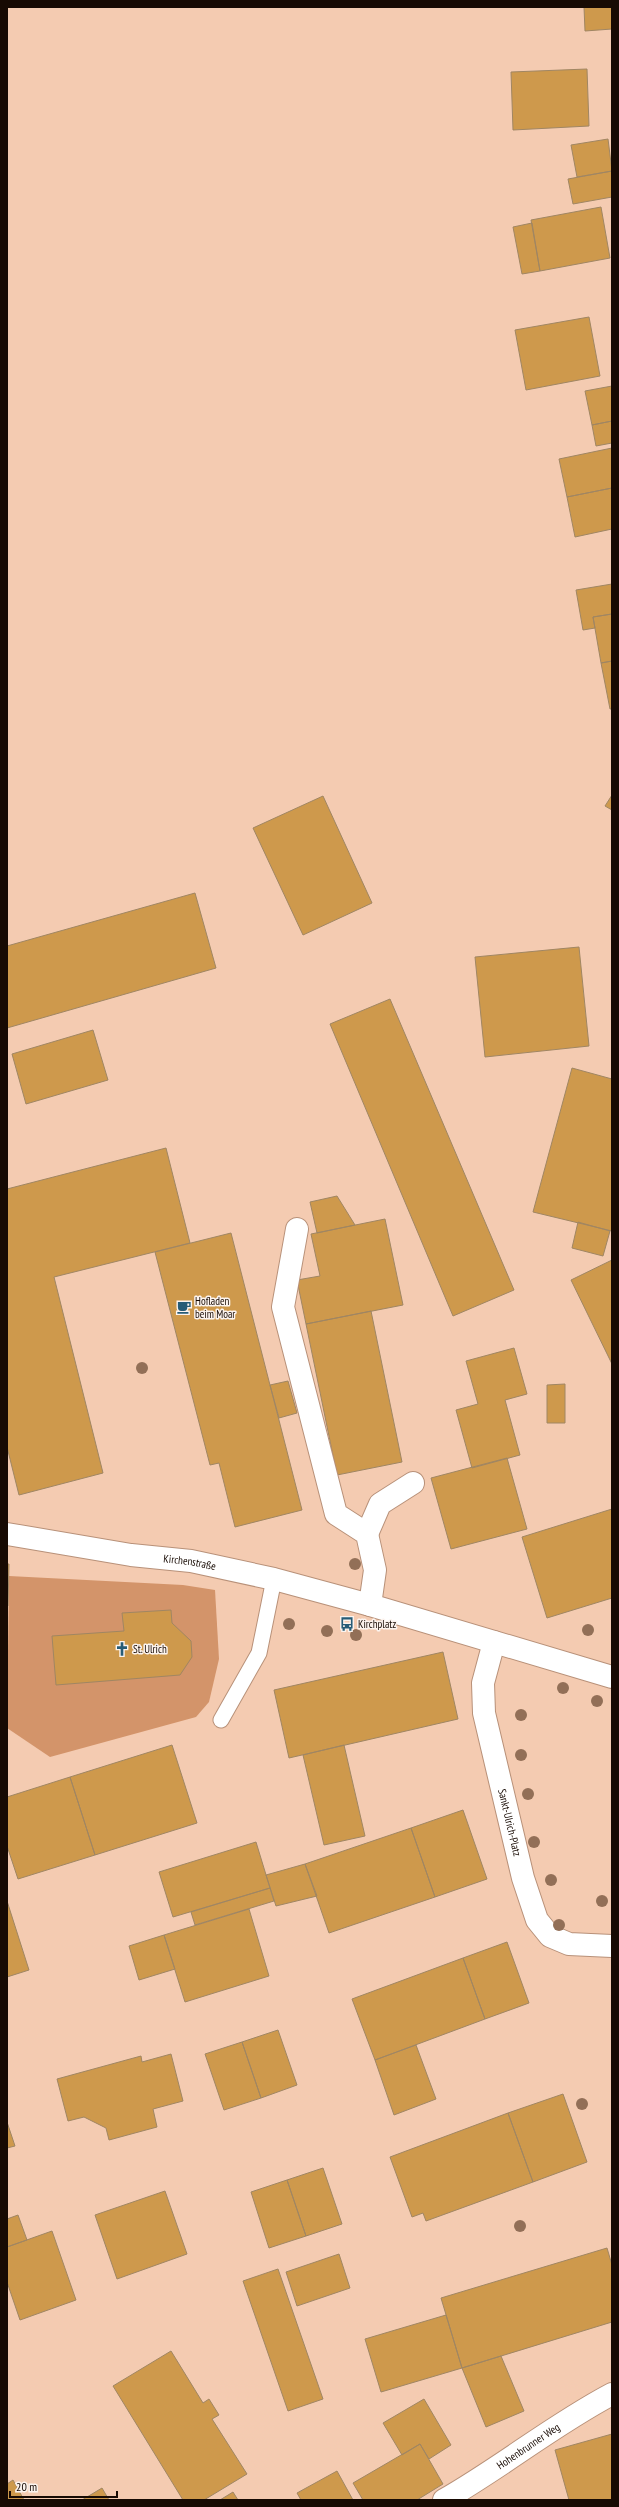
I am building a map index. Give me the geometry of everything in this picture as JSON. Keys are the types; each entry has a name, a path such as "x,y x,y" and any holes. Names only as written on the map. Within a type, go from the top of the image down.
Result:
{"street":[{"path":"297,1229 284,1307 336,1514 367,1534"},
{"path":"370,1605 375,1570 367,1534 380,1504 413,1483"},
{"name":"Kirchenstraße","path":"7,1534 131,1555 191,1561 274,1579 370,1605 494,1642"},
{"path":"494,1642 612,1677"},
{"name":"Sankt-Ulrich-Platz","path":"494,1642 483,1683 484,1713 523,1878 537,1920 550,1936 569,1944 612,1946"},
{"name":"Hohenbrunner Weg","path":"444,2500 477,2482 577,2412 612,2394"}],"lane":[{"path":"221,1720 259,1653 274,1579"}],"shaded area":[{"path":"9,1576 183,1585 215,1590 219,1659 209,1702 196,1717 50,1757 7,1728"}],"building":[{"path":"584,7 612,7 612,29 585,31"},
{"path":"587,69 589,126 513,130 511,72"},
{"path":"608,139 612,171 577,177 571,145"},
{"path":"612,171 612,197 573,204 568,179"},
{"path":"601,207 610,258 540,271 531,220"},
{"path":"532,223 540,271 522,274 513,227"},
{"path":"589,317 600,376 526,390 515,330"},
{"path":"612,386 612,421 592,425 585,391"},
{"path":"612,421 612,443 596,446 592,425"},
{"path":"612,448 612,488 567,497 559,459"},
{"path":"612,488 612,529 575,537 567,497"},
{"path":"612,584 612,614 593,617 595,628 583,630 576,590"},
{"path":"612,614 612,661 601,663 593,617"},
{"path":"612,661 612,709 610,709 601,663"},
{"path":"612,795 612,810 605,806"},
{"path":"323,796 372,903 303,935 253,828"},
{"path":"195,893 216,968 7,1028 7,946"},
{"path":"579,947 589,1046 485,1057 475,957"},
{"path":"390,999 514,1290 453,1316 330,1024"},
{"path":"93,1030 108,1080 26,1104 12,1054"},
{"path":"572,1068 612,1079 612,1231 533,1212"},
{"path":"166,1148 190,1243 54,1277 103,1473 19,1495 7,1447 7,1189"},
{"path":"337,1196 355,1225 317,1233 310,1202"},
{"path":"385,1219 403,1305 306,1324 297,1280 320,1276 311,1234"},
{"path":"578,1222 610,1231 603,1256 572,1248"},
{"path":"231,1233 302,1510 235,1527 219,1463 210,1465 155,1252"},
{"path":"612,1260 612,1364 571,1280"},
{"path":"371,1311 402,1462 337,1475 306,1324"},
{"path":"514,1348 527,1394 505,1400 520,1455 472,1468 456,1410 478,1404 466,1361"},
{"path":"288,1381 297,1413 279,1418 270,1385"},
{"path":"565,1384 565,1423 547,1423 547,1385"},
{"path":"507,1458 527,1529 451,1549 431,1478"},
{"path":"612,1509 612,1598 547,1618 522,1537"},
{"path":"7,1564 9,1564 8,1606 7,1606"},
{"name":"St. Ulrich","path":"171,1610 172,1623 191,1641 192,1657 180,1675 56,1685 52,1636 124,1631 122,1613"},
{"path":"443,1652 458,1719 289,1758 274,1690"},
{"path":"172,1745 197,1823 95,1855 70,1777"},
{"path":"344,1745 365,1836 324,1845 303,1755"},
{"path":"70,1777 95,1855 18,1879 7,1846 7,1797"},
{"path":"463,1810 487,1879 435,1897 411,1828"},
{"path":"411,1828 435,1897 329,1933 305,1864"},
{"path":"256,1842 270,1888 173,1917 159,1872"},
{"path":"305,1864 317,1896 276,1906 266,1875"},
{"path":"270,1888 274,1901 195,1925 191,1912"},
{"path":"7,1901 29,1970 7,1977"},
{"path":"249,1909 269,1976 185,2002 164,1935"},
{"path":"164,1935 175,1969 139,1980 129,1946"},
{"path":"507,1942 529,2003 485,2019 463,1958"},
{"path":"463,1958 485,2019 375,2060 352,1999"},
{"path":"278,2030 297,2085 261,2098 242,2042"},
{"path":"242,2042 261,2098 224,2110 205,2054"},
{"path":"416,2045 436,2099 394,2115 375,2060"},
{"path":"171,2054 183,2101 153,2109 157,2127 109,2140 106,2128 84,2117 68,2121 57,2079 141,2056 142,2062"},
{"path":"563,2094 587,2162 533,2182 508,2113"},
{"path":"508,2113 533,2182 426,2221 423,2213 412,2217 390,2157"},
{"path":"7,2122 15,2146 7,2148"},
{"path":"323,2168 342,2224 306,2236 287,2180"},
{"path":"287,2180 306,2236 269,2248 251,2192"},
{"path":"165,2191 187,2254 117,2279 95,2215"},
{"path":"18,2215 27,2240 7,2247 7,2219"},
{"path":"52,2231 76,2300 20,2320 7,2282 7,2247"},
{"path":"607,2248 612,2265 612,2322 462,2368 441,2298"},
{"path":"339,2254 350,2288 297,2306 286,2272"},
{"path":"278,2269 323,2399 288,2411 243,2281"},
{"path":"446,2315 462,2368 381,2392 365,2339"},
{"path":"171,2351 203,2403 209,2399 219,2415 212,2419 247,2474 204,2500 183,2500 113,2386"},
{"path":"501,2356 524,2411 486,2427 462,2368"},
{"path":"424,2399 451,2445 429,2459 420,2444 402,2455 383,2423"},
{"path":"612,2434 612,2500 569,2500 555,2450"},
{"path":"420,2444 443,2484 417,2500 363,2500 353,2483"},
{"path":"337,2471 353,2500 301,2500 297,2493"},
{"path":"13,2480 24,2500 7,2500 7,2484"},
{"path":"102,2488 109,2500 82,2500"},
{"path":"233,2492 238,2500 220,2500"}],"place":[{"name":"Hofladen beim Moar","path":"184,1307"},
{"name":"Kirchplatz","path":"347,1624"},
{"name":"St. Ulrich","path":"122,1649"}]}
